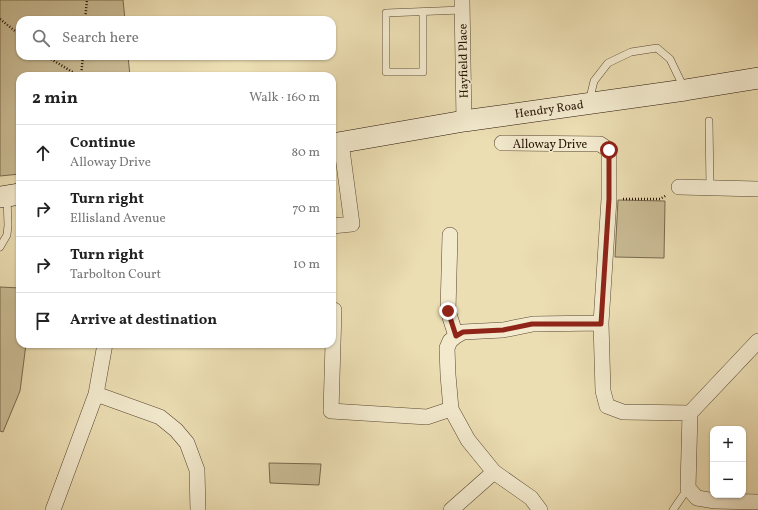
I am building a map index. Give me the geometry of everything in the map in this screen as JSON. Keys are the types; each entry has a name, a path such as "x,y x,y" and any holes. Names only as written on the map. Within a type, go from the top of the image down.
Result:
{"street":[{"name":"Hayfield Place","path":"462,5 464,122"},
{"name":"Hendry Road","path":"336,226 352,224 336,143 464,122 758,78"},
{"name":"Alloway Drive","path":"502,143 600,144 609,150 609,199 601,324 603,391 607,406 623,412 690,413"},
{"path":"679,187 758,189"},
{"path":"450,235 448,311 456,336"},
{"path":"540,510 531,498 494,472 468,440 451,409 447,348 450,341 463,332 503,330 532,324 601,324"},
{"path":"758,341 690,413 688,488 697,498 715,501 758,502"},
{"path":"53,510 96,394 104,348"},
{"path":"333,348 331,411 427,417 451,409"},
{"path":"96,394 160,417 176,430 188,443 197,470 198,510"},
{"path":"450,510 494,472"}],"lane":[{"path":"424,12 423,72 386,72 386,13 424,12 462,5"},
{"path":"589,104 594,81 608,62 630,52 657,48 670,59 685,90"},
{"path":"709,122 710,188"},
{"path":"0,247 8,235 9,196"},
{"path":"673,510 688,488"}],"path":[{"path":"86,16 87,0"},
{"path":"0,19 16,32"},
{"path":"53,60 73,72"},
{"path":"81,72 82,60"},
{"path":"609,199 660,199 679,187"}],"shaded area":[{"path":"0,0 123,0 125,16 16,16 16,60 128,60 130,72 16,72 16,174 0,176"},
{"path":"618,200 665,201 664,258 615,257"},
{"path":"0,287 16,288 16,348 25,348 20,391 3,432 0,431"},
{"path":"269,463 321,464 319,485 270,483"}],"route":[{"path":"448,311 456,336 463,332 503,330 532,324 601,324 609,199 609,150"}]}
